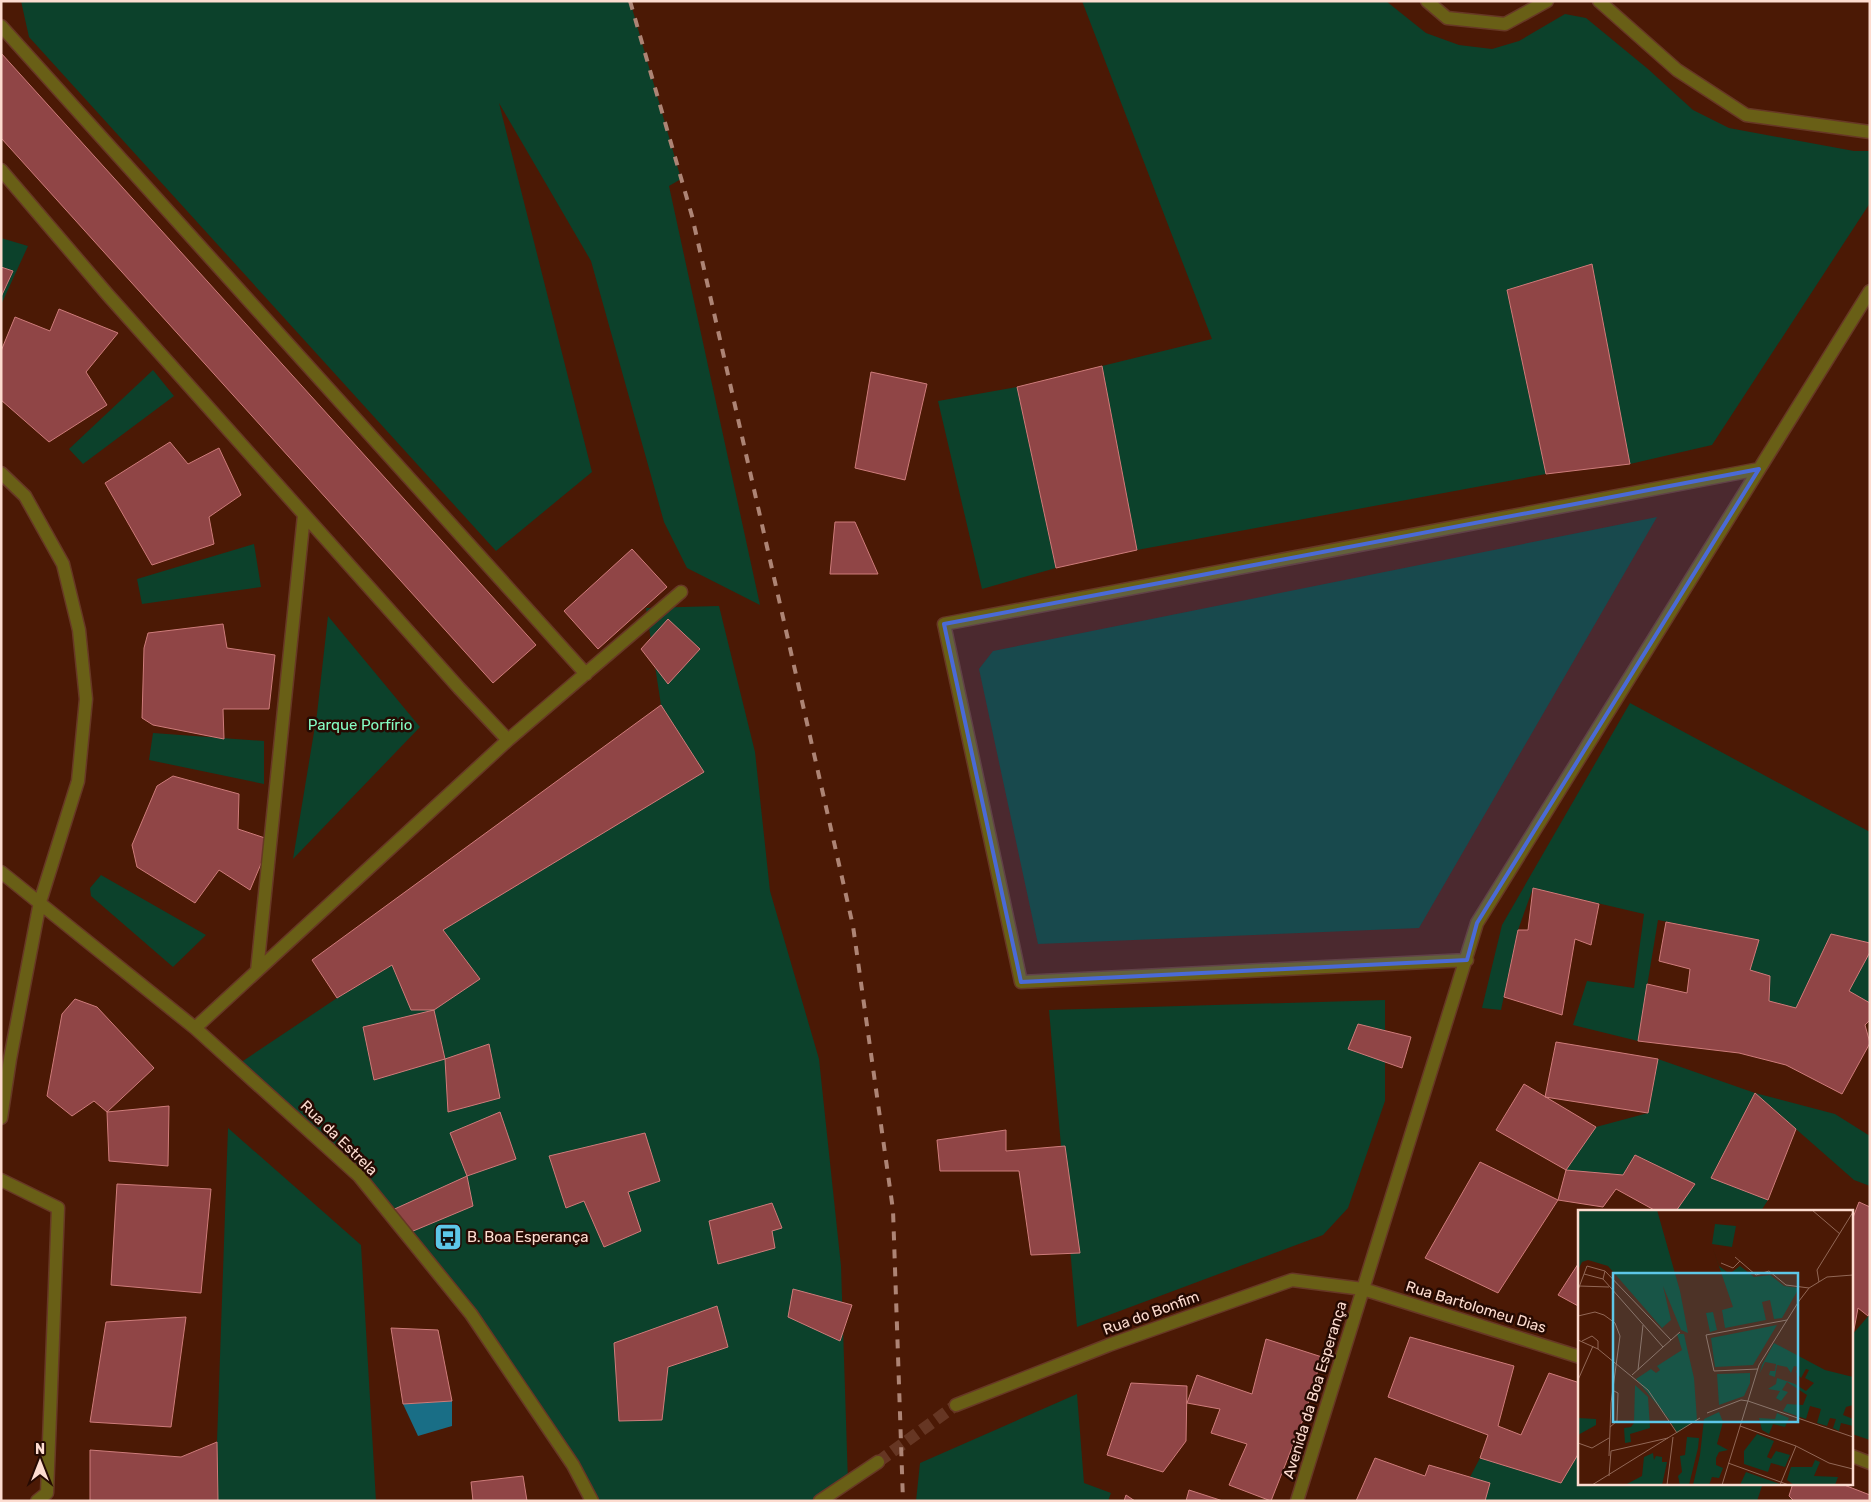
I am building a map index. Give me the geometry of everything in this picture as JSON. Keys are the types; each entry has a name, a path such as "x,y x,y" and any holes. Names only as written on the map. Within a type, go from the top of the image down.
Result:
{"street":[{"path":"1428,1 1447,18 1505,24 1547,1"},
{"path":"1599,1 1677,70 1746,115 1870,132"},
{"path":"1,26 586,674"},
{"path":"1,170 108,295 459,688 508,740"},
{"name":"Avenida da Boa Esperança","path":"1297,1501 1477,924 1870,291"},
{"path":"1467,960 1020,982 944,624 1760,469"},
{"path":"1,473 25,496 63,564 78,630 86,700 78,781 40,902 10,1059 1,1118"},
{"path":"257,971 304,515"},
{"path":"195,1028 508,740 681,592"},
{"name":"Rua da Estrela","path":"1,872 195,1028 358,1176 472,1314 573,1464 592,1501"},
{"path":"1,1180 58,1208 47,1493 37,1501"},
{"name":"Rua do Bonfim","path":"956,1405 1109,1345 1292,1280 1363,1289"},
{"name":"Rua Bartolomeu Dias","path":"1363,1289 1578,1356"},
{"path":"1854,1457 1870,1463"},
{"path":"820,1501 878,1462"}],"highlighted area":[{"path":"1759,469 1477,923 1467,960 1021,982 944,624"}],"green space":[{"path":"21,1 630,1 681,179 669,186 760,605 687,568 664,522 591,261 499,103 592,472 496,551 29,37"},
{"path":"1082,1 1386,1 1426,33 1459,45 1492,49 1519,41 1565,14 1586,18 1648,69 1693,110 1729,128 1854,151 1870,151 1870,203 1712,445 1630,464 1592,264 1507,290 1546,474 1137,550 1102,366 1212,339"},
{"path":"1,238 28,246 1,305"},
{"path":"153,370 174,396 83,464 69,449"},
{"path":"1017,387 1056,568 982,589 938,401"},
{"path":"1657,517 1419,928 1038,944 979,669 993,651"},
{"path":"254,544 261,587 142,604 137,579"},
{"path":"719,606 755,752 770,891 819,1059 841,1266 848,1482 820,1501 592,1501 573,1464 388,1212 237,1065 337,998 392,965 480,979 443,930 703,772 661,705 646,608"},
{"name":"Parque Porfírio","path":"328,616 420,727 293,859 317,714"},
{"path":"1630,703 1870,832 1870,943 1831,934 1796,1008 1769,1001 1770,976 1750,970 1759,940 1658,920 1638,1041 1573,1025 1587,981 1634,988 1644,914 1533,888 1518,930 1501,1010 1482,1008 1502,925"},
{"path":"153,733 264,741 264,784 149,760"},
{"path":"101,875 206,935 173,967 91,896 90,888"},
{"path":"1870,952 1870,1003 1849,991"},
{"path":"1385,1000 1385,1101 1348,1208 1323,1235 1077,1327 1049,1010"},
{"path":"1658,1059 1755,1093 1711,1178 1768,1200 1762,1210 1677,1210 1695,1184 1635,1155 1623,1175 1566,1170 1596,1127 1648,1113"},
{"path":"1755,1093 1835,1114 1870,1136 1870,1186 1854,1180"},
{"path":"228,1128 361,1245 376,1501 218,1501 217,1442"},
{"path":"1870,1314 1870,1440 1854,1435 1854,1333"},
{"path":"1077,1394 1084,1483 1111,1493 1108,1501 916,1501 920,1463"},
{"path":"1578,1454 1578,1484 1763,1484 1757,1501 1485,1501 1490,1483 1470,1477 1480,1458 1561,1483"}],"water":[{"path":"452,1401 452,1426 418,1436 403,1404"}],"building":[{"path":"1,53 536,645 493,683 1,138"},
{"path":"1592,264 1630,464 1546,474 1507,290"},
{"path":"1,267 13,271 1,297"},
{"path":"59,309 118,333 86,372 107,405 49,442 1,400 1,351 15,317 50,331"},
{"path":"1102,366 1137,550 1056,568 1017,387"},
{"path":"871,372 927,384 905,480 855,468"},
{"path":"170,442 188,464 219,448 241,495 209,517 214,544 152,565 105,483"},
{"path":"835,522 855,522 878,574 830,574"},
{"path":"632,549 667,587 598,649 564,611"},
{"path":"668,619 700,649 668,684 641,649"},
{"path":"223,624 227,648 275,655 269,709 223,709 224,739 153,725 142,718 144,648 148,633"},
{"path":"661,705 704,772 443,930 480,979 434,1010 411,1010 392,965 337,998 312,960"},
{"path":"173,776 239,794 238,829 271,840 250,890 219,870 195,903 137,867 132,845 157,786"},
{"path":"1533,888 1599,904 1591,945 1575,939 1562,1015 1504,997 1518,930 1528,930"},
{"path":"1666,922 1759,940 1750,970 1770,976 1769,1001 1796,1008 1831,934 1870,943 1870,952 1849,991 1870,1003 1870,1020 1865,1025 1870,1043 1842,1094 1786,1065 1739,1053 1638,1041 1647,984 1687,993 1690,969 1659,961"},
{"path":"75,999 97,1007 154,1068 107,1112 94,1101 72,1116 47,1096 62,1014"},
{"path":"434,1010 445,1059 374,1080 363,1027"},
{"path":"1358,1024 1411,1037 1402,1068 1348,1049"},
{"path":"1556,1042 1658,1059 1648,1113 1545,1097"},
{"path":"489,1044 500,1098 448,1112 445,1059"},
{"path":"1524,1084 1596,1127 1566,1170 1496,1130"},
{"path":"1755,1093 1796,1129 1768,1200 1711,1178"},
{"path":"169,1106 168,1166 109,1161 107,1112"},
{"path":"500,1112 516,1159 467,1176 450,1133"},
{"path":"1006,1130 1006,1151 1065,1146 1080,1253 1031,1255 1019,1171 940,1171 937,1140"},
{"path":"645,1133 660,1181 628,1192 641,1231 604,1247 584,1201 566,1208 549,1156"},
{"path":"1635,1155 1695,1184 1677,1210 1654,1210 1616,1189 1603,1207 1558,1200 1566,1170 1623,1175"},
{"path":"1480,1162 1558,1200 1498,1293 1425,1258"},
{"path":"467,1176 473,1206 406,1234 388,1212"},
{"path":"117,1184 211,1189 201,1293 111,1285"},
{"path":"1859,1202 1870,1207 1870,1311 1868,1316 1858,1308 1854,1330 1854,1215"},
{"path":"772,1203 782,1228 772,1231 775,1248 718,1264 709,1221"},
{"path":"1578,1264 1578,1306 1558,1295"},
{"path":"793,1289 852,1305 840,1341 788,1317"},
{"path":"717,1306 728,1347 668,1367 662,1420 619,1421 614,1343"},
{"path":"186,1317 171,1427 90,1422 106,1322"},
{"path":"391,1328 438,1330 452,1401 403,1404"},
{"path":"1410,1337 1514,1366 1498,1426 1521,1435 1549,1373 1578,1382 1578,1454 1561,1483 1480,1458 1488,1435 1388,1397"},
{"path":"1266,1339 1322,1357 1304,1417 1271,1501 1229,1485 1247,1444 1211,1433 1220,1409 1187,1403 1197,1375 1252,1394"},
{"path":"1131,1383 1187,1386 1186,1441 1163,1472 1107,1455"},
{"path":"217,1442 218,1501 90,1501 90,1450 181,1457"},
{"path":"1375,1458 1425,1476 1429,1465 1490,1483 1485,1501 1356,1501"},
{"path":"523,1476 527,1501 473,1501 471,1482"},
{"path":"1793,1484 1842,1484 1870,1495 1870,1501 1794,1501 1789,1496"},
{"path":"1189,1490 1223,1501 1186,1501"},
{"path":"1126,1495 1135,1501 1124,1501"}],"tunnel":[{"path":"878,1462 956,1405"}],"railway":[{"path":"630,1 692,216 853,926 893,1210 903,1501"}],"place":[{"name":"B. Boa Esperança","path":"448,1237"}]}
